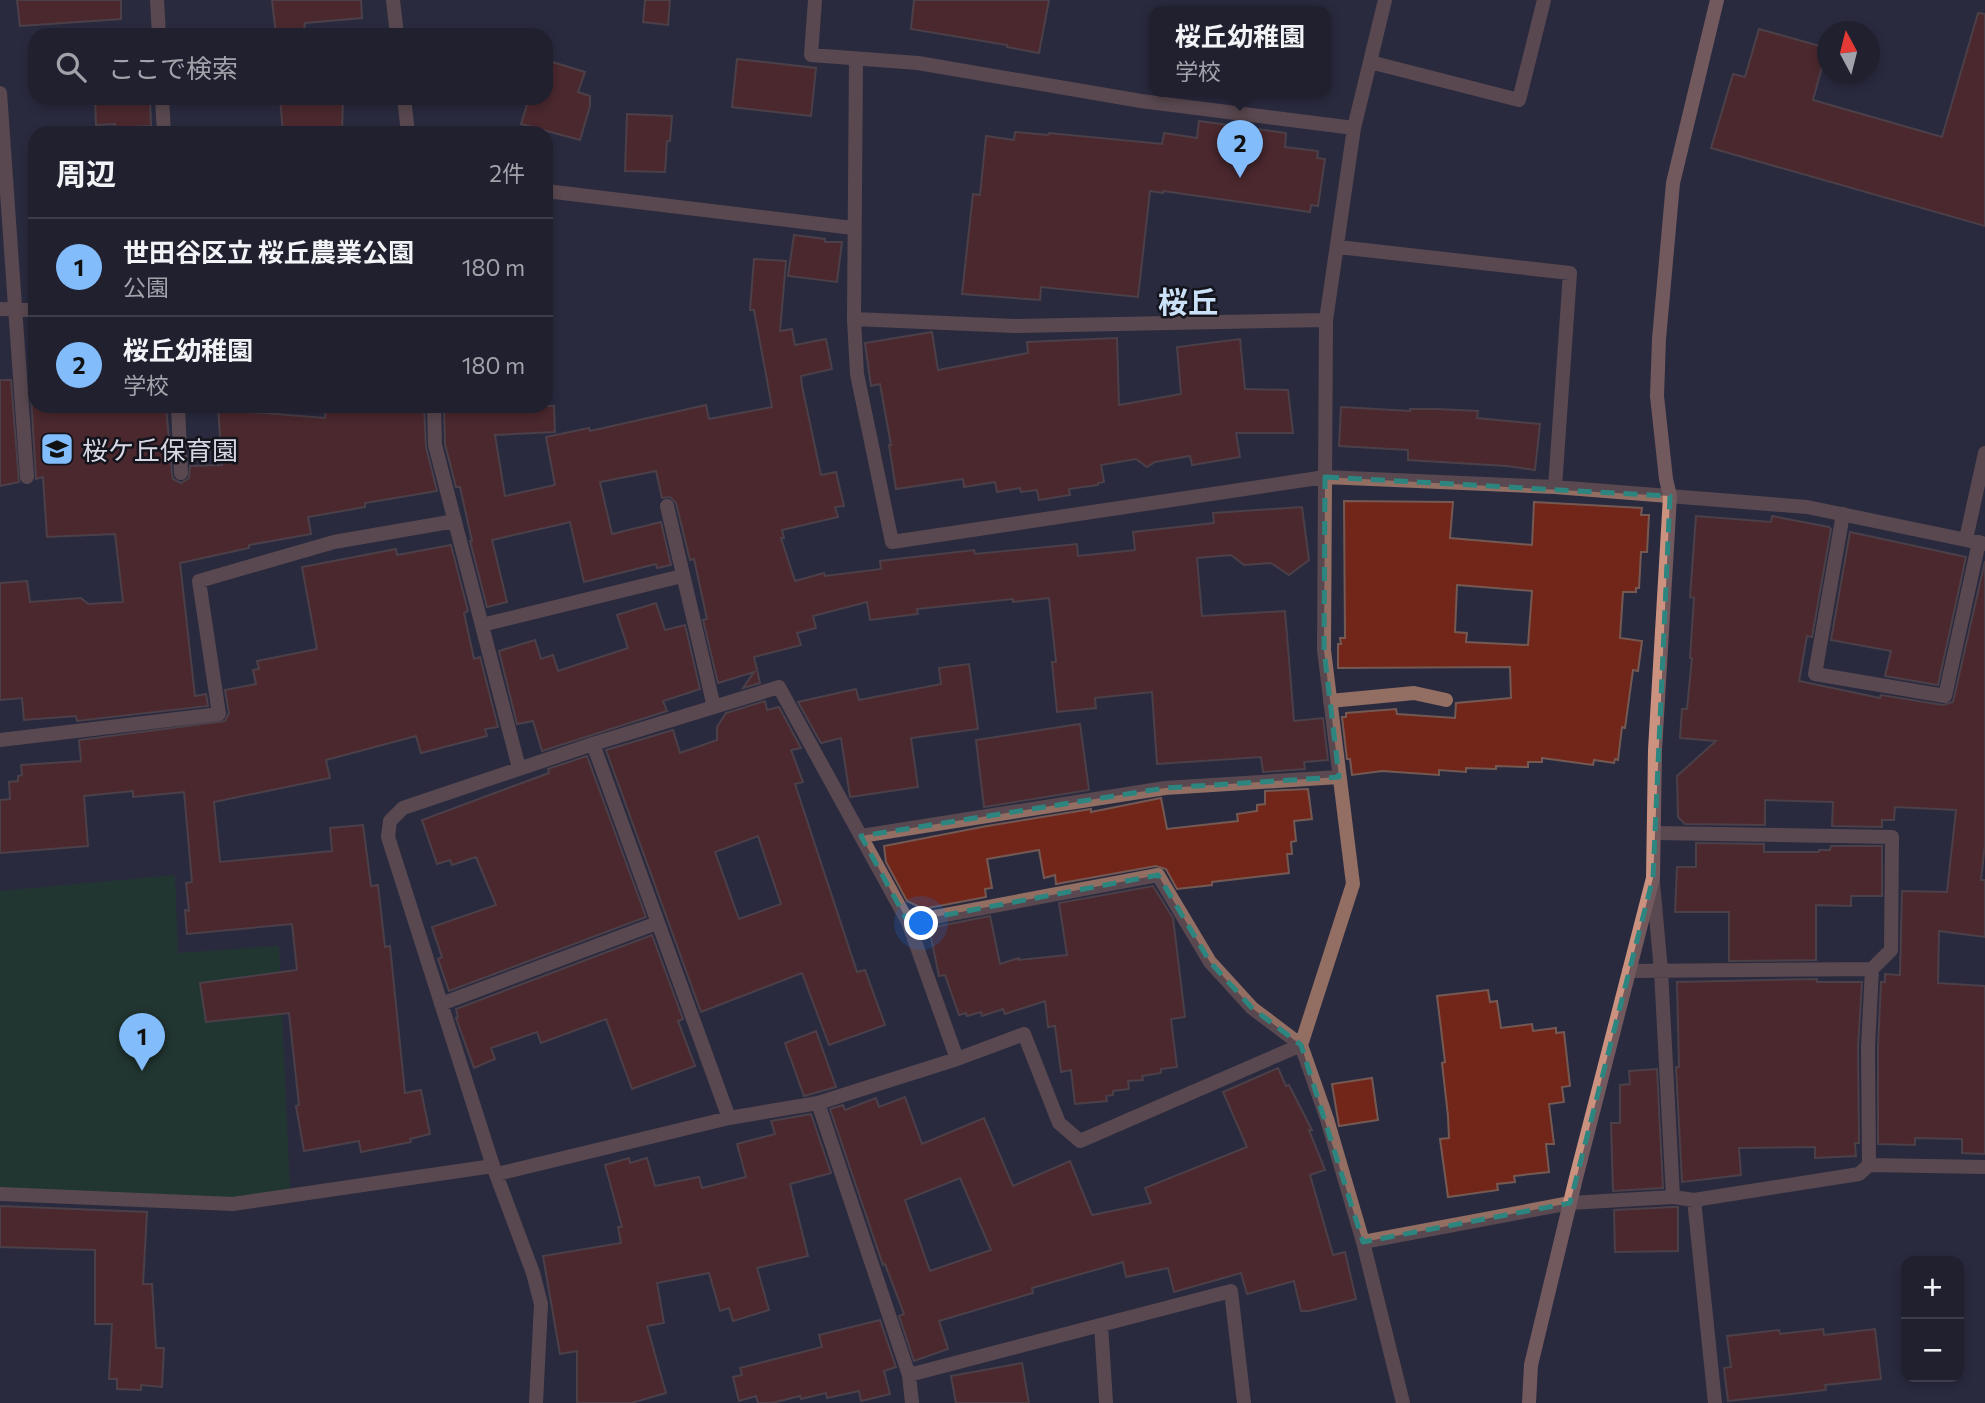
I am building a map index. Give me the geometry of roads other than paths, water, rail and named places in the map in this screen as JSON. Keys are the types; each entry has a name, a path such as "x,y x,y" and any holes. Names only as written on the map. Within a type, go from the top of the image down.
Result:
{"street":[{"path":"158,0 159,28"},
{"path":"393,0 396,28"},
{"path":"815,0 811,55 918,63 1141,101 1354,128"},
{"path":"0,1194 233,1204 495,1170 729,1118 818,1103 957,1059 1024,1034 1059,1123 1080,1140 1301,1045 1353,884 1324,650 1326,320 1354,128 1385,0"},
{"path":"1370,62 1519,100 1544,0"},
{"path":"1674,1197 1653,878 1656,750 1671,496 1666,480 1657,396 1659,339 1673,183 1717,0"},
{"path":"856,59 853,319 857,374 892,542 1325,477 1555,486 1807,507 1976,542"},
{"path":"0,93 26,477"},
{"path":"162,105 164,126"},
{"path":"405,105 407,126"},
{"path":"553,192 853,228"},
{"path":"1338,247 1570,273 1555,486"},
{"path":"0,309 28,310"},
{"path":"853,319 1014,326 1326,320"},
{"path":"178,413 181,473"},
{"path":"434,413 435,445 519,768"},
{"path":"1843,514 1815,674 1945,696 1976,542 1985,453"},
{"path":"667,506 715,706"},
{"path":"0,740 219,714 199,581 334,542 455,521"},
{"path":"482,625 682,576"},
{"path":"536,1403 541,1304 388,837 390,821 403,808 593,744 779,687 908,922 957,1059"},
{"path":"1330,701 1413,693 1446,701"},
{"path":"593,744 729,1118"},
{"path":"861,836 1165,788 1339,777"},
{"path":"1629,971 1872,968 1891,950 1892,837 1654,833"},
{"path":"908,922 1158,875 1210,962 1252,1008 1301,1045 1327,1119 1363,1242 1403,1403"},
{"path":"1529,1403 1531,1365 1653,878"},
{"path":"441,1004 657,923"},
{"path":"1869,1166 1868,1047 1872,968"},
{"path":"818,1103 909,1375 912,1403"},
{"path":"1363,1242 1570,1203 1674,1197 1693,1200 1859,1174 1869,1166 1985,1167"},
{"path":"1693,1200 1715,1403"},
{"path":"909,1375 1231,1291 1244,1403"},
{"path":"1101,1325 1106,1403"}],"place":[{"name":"桜丘幼稚園","path":"1240,178"},
{"name":"桜ケ丘保育園","path":"57,449"},
{"name":"世田谷区立 桜丘農業公園","path":"142,1071"}],"district":[{"name":"桜丘","path":"1188,300"}]}
